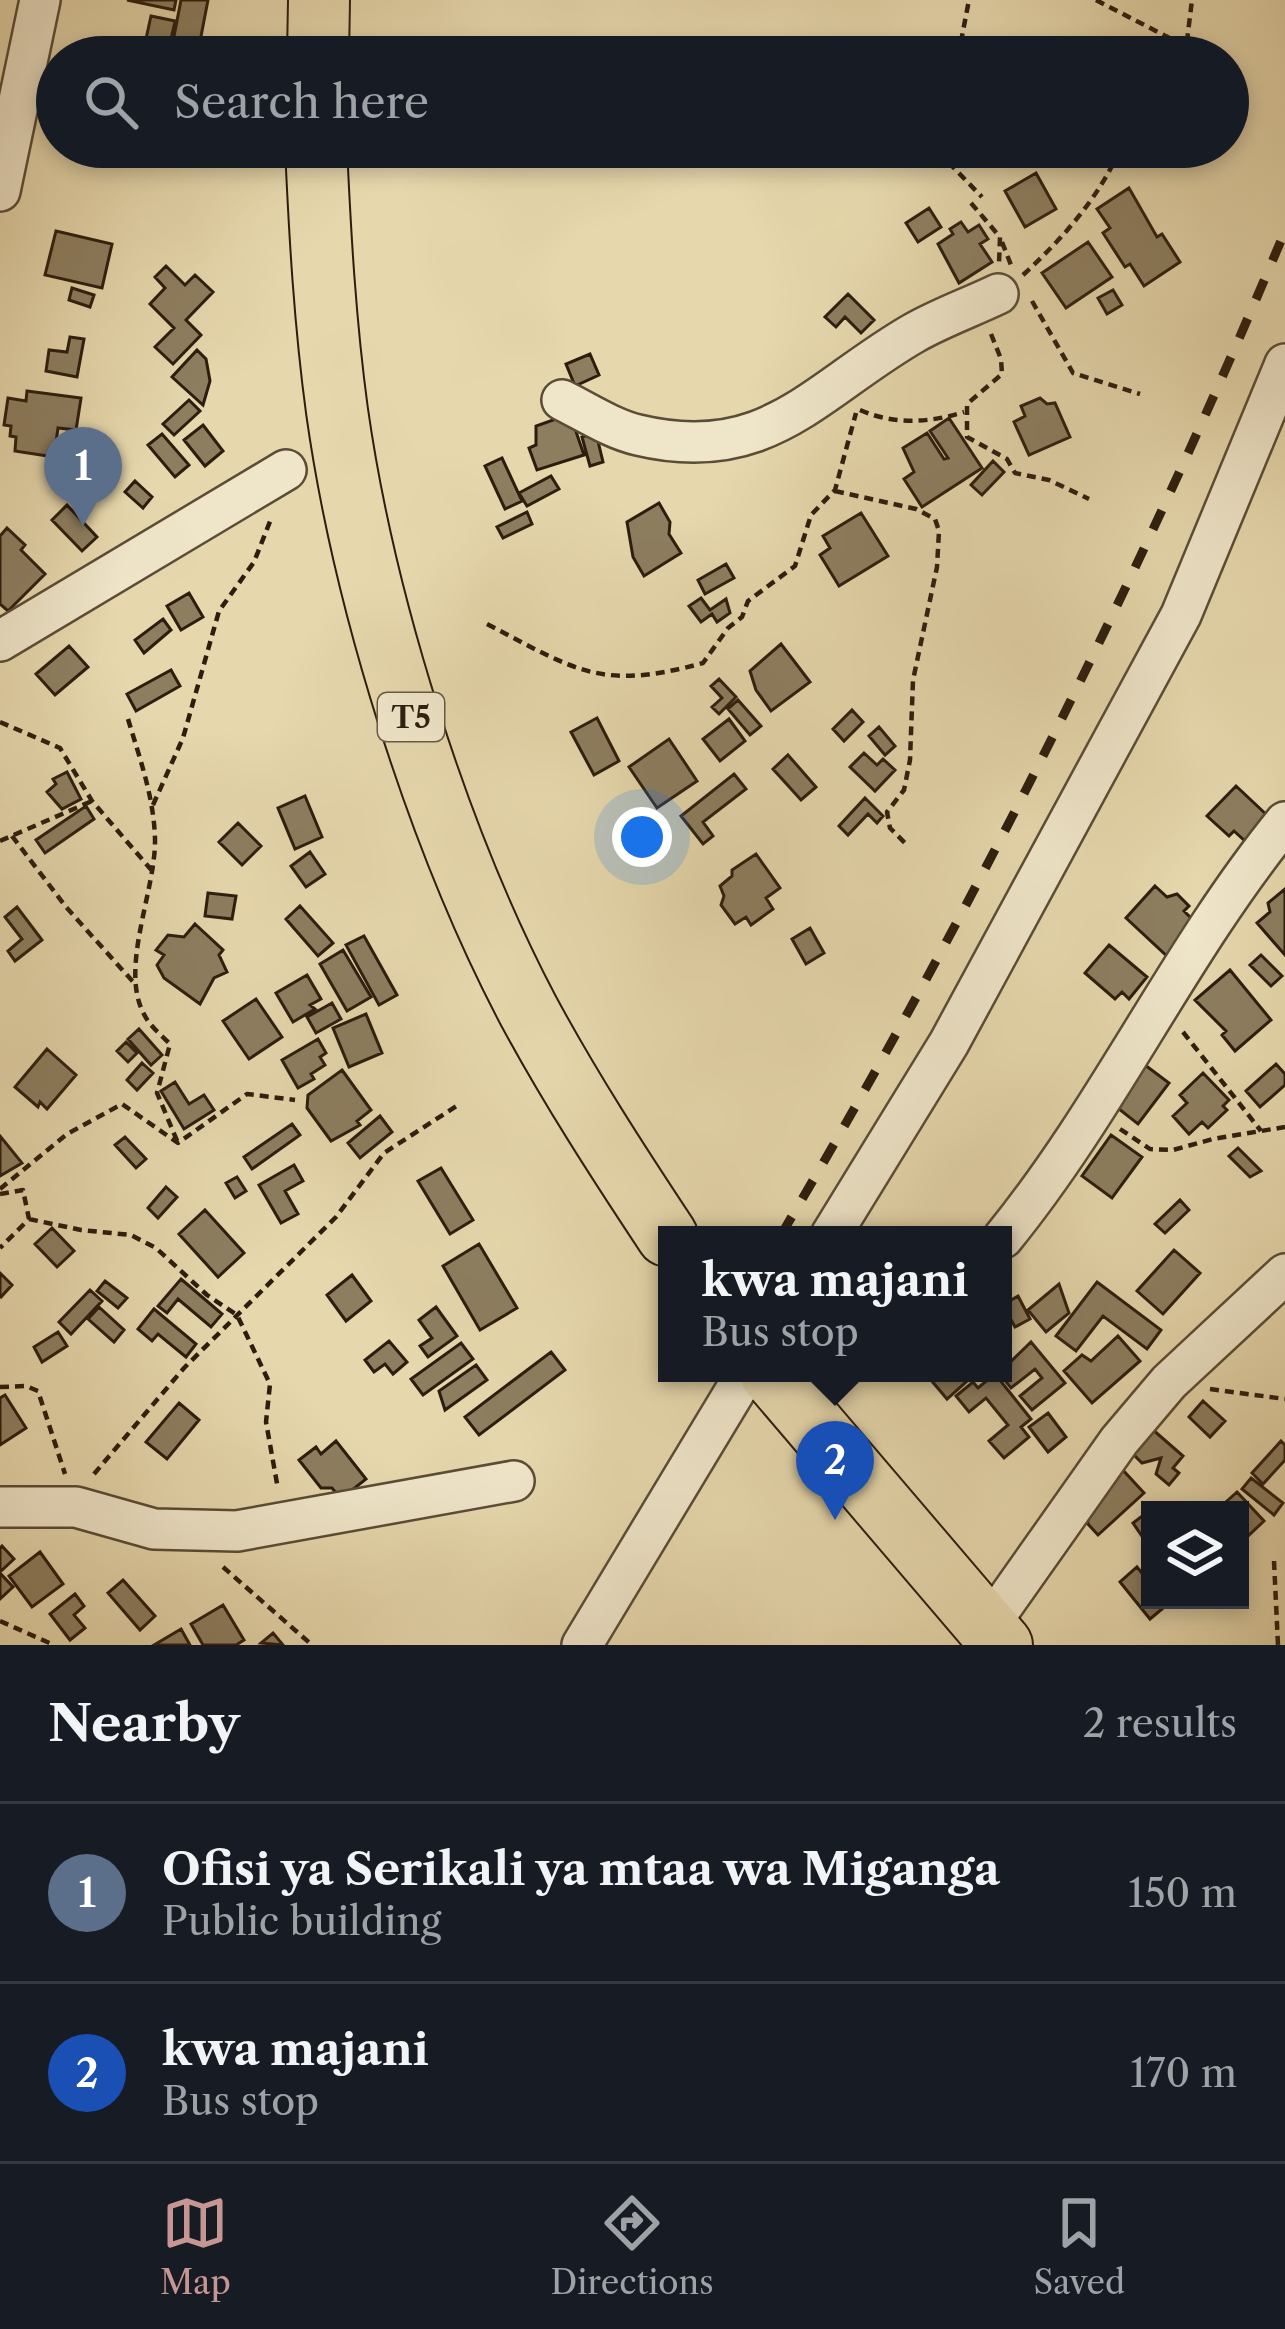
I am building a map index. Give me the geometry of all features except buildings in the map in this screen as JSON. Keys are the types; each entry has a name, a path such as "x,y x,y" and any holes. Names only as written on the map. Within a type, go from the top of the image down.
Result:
{"highway":[{"path":"318,36 319,0"},
{"name":"T5","path":"317,168 321,265 338,414 372,582 409,711 461,863 527,1007 596,1127 661,1226"},
{"path":"778,1382 994,1636"}],"street":[{"path":"0,191 40,0"},
{"path":"562,400 633,434 680,442 762,433 915,332 1013,294"},
{"path":"837,1226 949,1043 1181,615 1285,364"},
{"path":"0,641 286,470"},
{"path":"1012,1227 1096,1108 1225,898 1285,822"},
{"path":"994,1636 1119,1441 1169,1382 1285,1274"},
{"path":"582,1645 741,1382"},
{"path":"0,1508 75,1501 154,1529 237,1531 514,1481"}],"path":[{"path":"962,36 969,0"},
{"path":"1096,0 1166,36"},
{"path":"1187,36 1192,0"},
{"path":"955,168 982,197"},
{"path":"971,203 1000,237 1017,281 1061,240 1111,168"},
{"path":"1000,237 1013,294 1073,373 1140,394"},
{"path":"1013,294 983,311 1002,374 967,404 967,437 1006,459 1015,473 1049,480 1088,499"},
{"path":"488,624 576,670 634,679 703,663 742,617 748,601 795,566 811,515 835,490 857,409 885,422 933,422 964,412"},
{"path":"153,805 183,738 214,624 254,562 286,470"},
{"path":"835,490 916,509 935,519 939,531 937,568 913,680 910,760 904,790 887,812 890,828 905,843"},
{"path":"128,719 153,805 154,873 135,984 145,1016 170,1044 157,1093 178,1143"},
{"path":"0,722 60,748 92,801 154,873"},
{"path":"0,841 92,801"},
{"path":"12,836 66,907 135,984"},
{"path":"1157,1010 1184,1034 1262,1131"},
{"path":"178,1143 247,1094 295,1100"},
{"path":"0,1191 67,1134 122,1104 178,1143"},
{"path":"0,1388 26,1386 38,1391 75,1501 184,1367 336,1217 384,1153 458,1105"},
{"path":"1096,1108 1133,1141 1150,1149 1173,1150 1285,1127"},
{"path":"0,1191 23,1190 29,1219"},
{"path":"29,1219 131,1235 156,1248 237,1316 270,1384 266,1422 284,1525"},
{"path":"0,1248 29,1219"},
{"path":"1169,1382 1285,1399"},
{"path":"184,1530 312,1645"},
{"path":"1274,1561 1278,1645"},
{"path":"0,1621 54,1645"},
{"path":"29,1645 32,1632"}],"railway":[{"path":"786,1226 920,991 1050,742 1172,488 1285,231"}],"place":[{"name":"Ofisi ya Serikali ya mtaa wa Miganga","path":"83,526"},
{"name":"kwa majani","path":"835,1520"}]}
